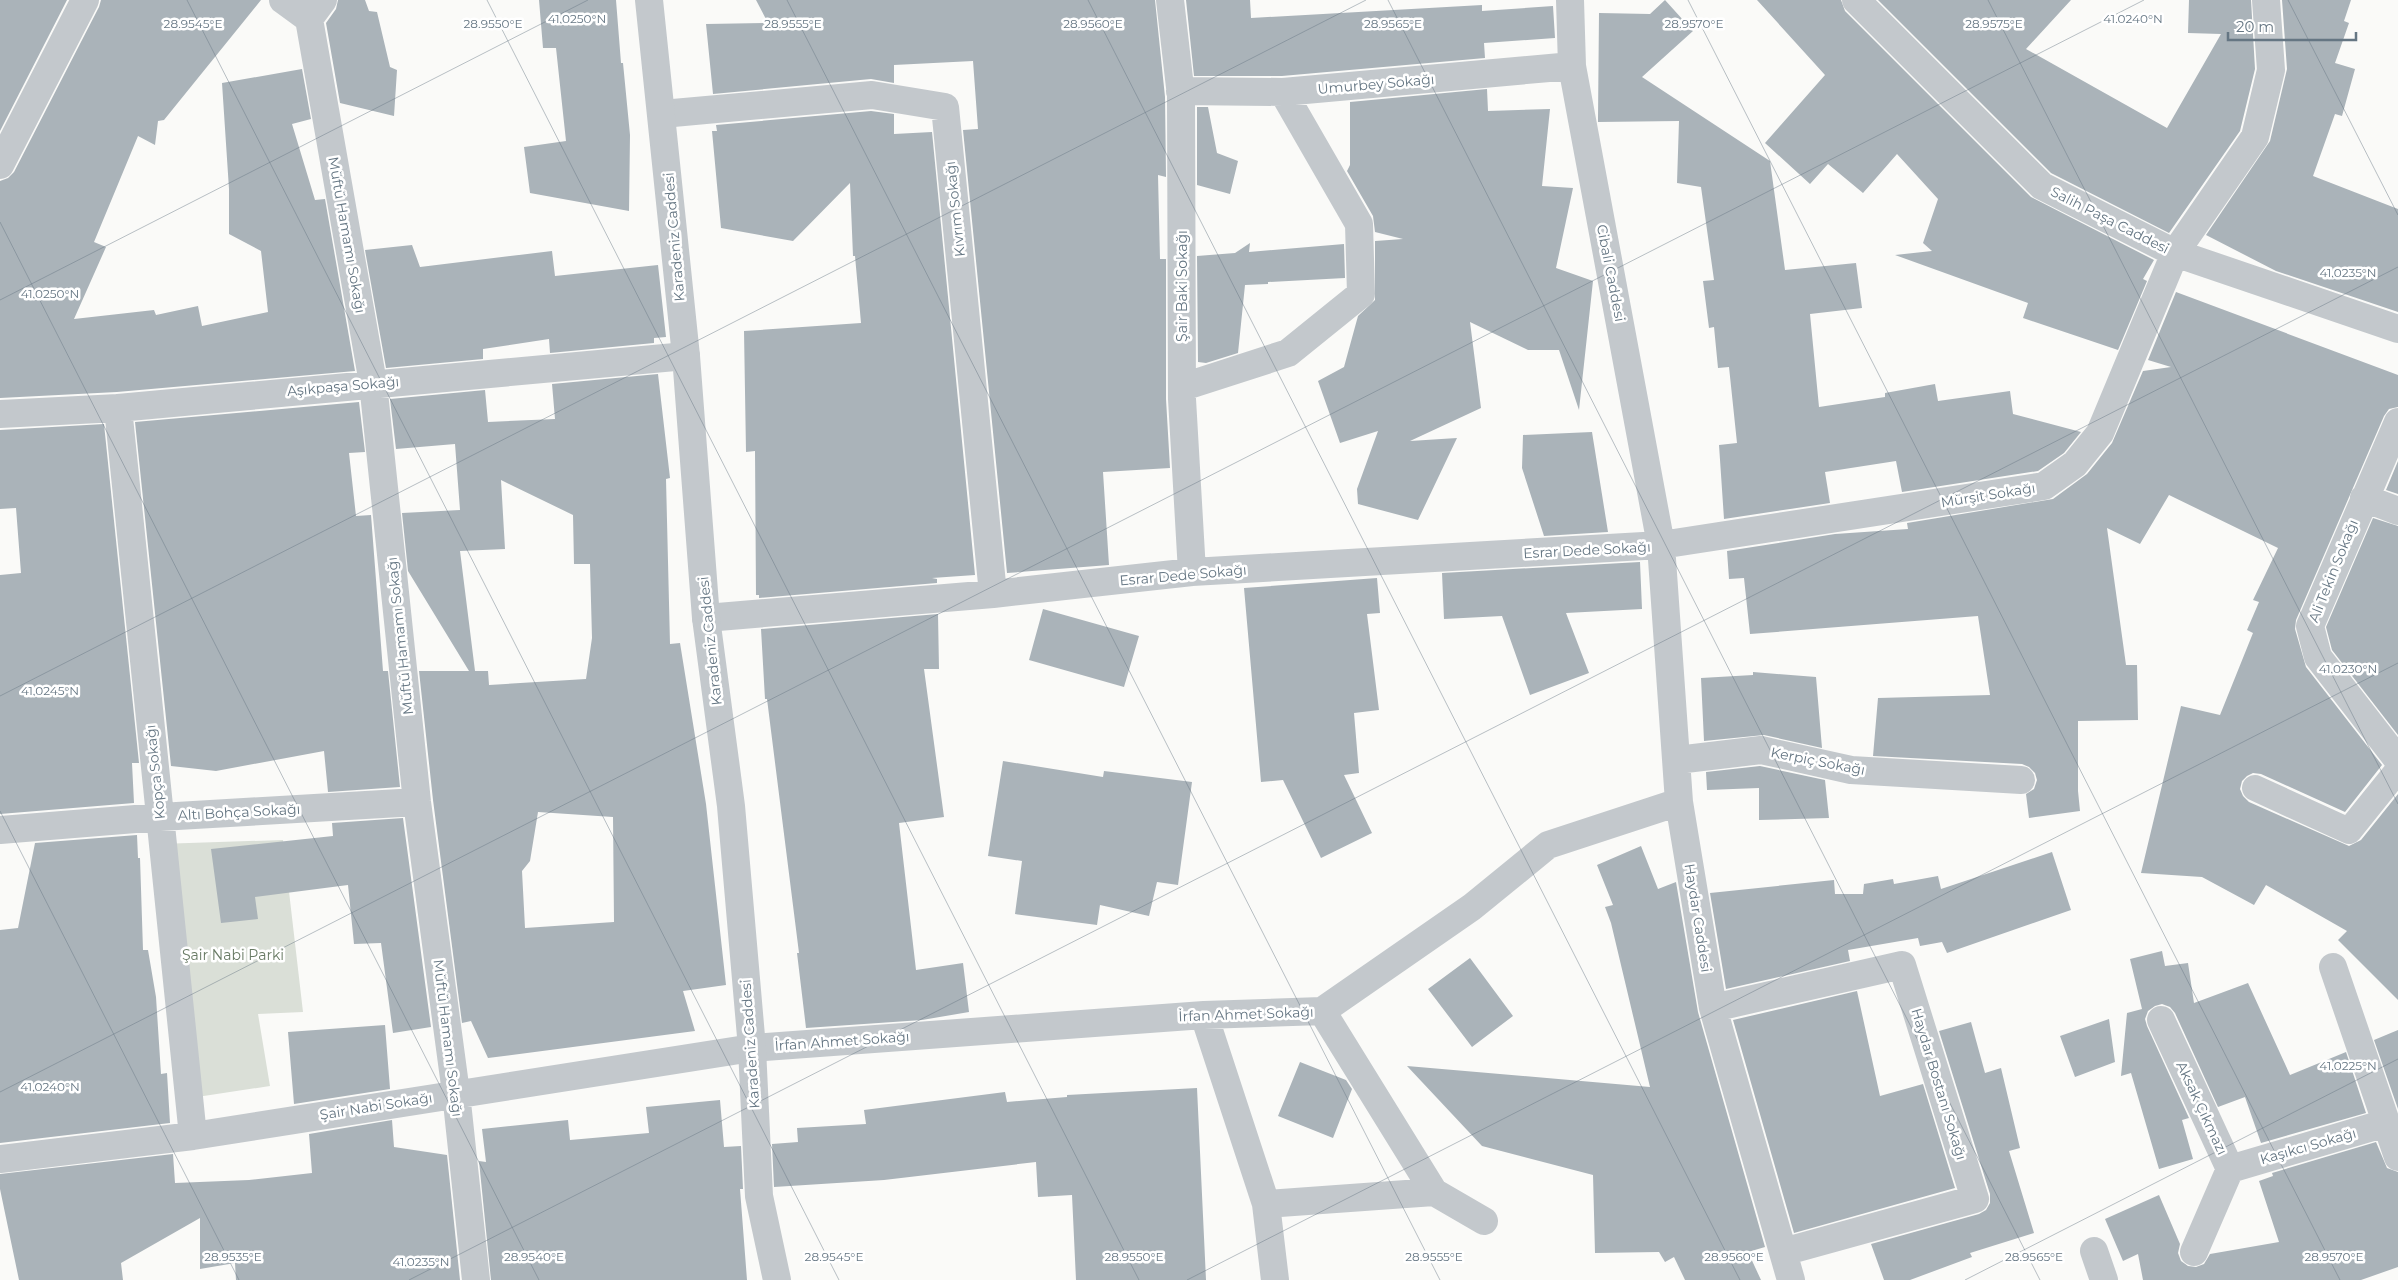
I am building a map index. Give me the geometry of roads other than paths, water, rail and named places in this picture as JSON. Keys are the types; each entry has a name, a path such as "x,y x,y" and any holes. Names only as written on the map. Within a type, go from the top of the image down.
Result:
{"street":[{"path":"0,165 85,0"},
{"path":"283,0 319,6"},
{"name":"Karadeniz Caddesi","path":"649,0 686,356 706,618 731,806 752,1048 758,1196 778,1280"},
{"name":"Şair Baki Sokağı","path":"1170,0 1180,91 1183,387 1192,572"},
{"name":"Cibali Caddesi","path":"1570,0 1572,66 1662,545"},
{"name":"Salih Paşa Caddesi","path":"1856,0 2042,186 2175,253 2398,329"},
{"name":"Mürşit Sokağı","path":"1662,545 2044,486 2075,464 2100,433 2175,253 2255,138 2271,70 2266,0"},
{"name":"Müftü Hamamı Sokağı","path":"319,6 373,383 418,802 456,1093 476,1280"},
{"name":"Umurbey Sokağı","path":"1180,91 1283,92 1572,66"},
{"path":"1183,387 1288,354 1361,294 1360,224 1283,92"},
{"name":"Kıvrım Sokağı","path":"662,114 872,95 945,107 993,594"},
{"name":"Aşıkpaşa Sokağı","path":"0,414 118,408 373,383 686,356"},
{"name":"Kopça Sokağı","path":"118,408 194,1136"},
{"name":"Ali Tekin Sokağı","path":"2398,422 2310,626 2318,657 2398,760"},
{"path":"2364,498 2398,511"},
{"name":"Esrar Dede Sokağı","path":"706,618 993,594 1192,572 1662,545"},
{"name":"Haydar Caddesi","path":"1662,545 1679,802 1714,1008 1791,1280"},
{"name":"Kerpiç Sokağı","path":"1677,760 1761,750 1851,770 2021,780"},
{"path":"2255,788 2349,831 2398,770"},
{"name":"Altı Bohça Sokağı","path":"0,830 160,817 418,802"},
{"name":"İrfan Ahmet Sokağı","path":"752,1048 1204,1015 1322,1011 1472,907 1548,846 1679,802"},
{"name":"Haydar Bostanı Sokağı","path":"1714,1008 1902,965 1975,1199 1783,1252"},
{"path":"2333,967 2398,1157"},
{"path":"1322,1011 1434,1192 1484,1221"},
{"path":"1204,1015 1266,1204 1275,1280"},
{"name":"Aksak Çıkmazı","path":"2161,1020 2230,1169 2194,1252"},
{"name":"Şair Nabi Sokağı","path":"0,1159 194,1136 456,1093 752,1048"},
{"name":"Kaşıkcı Sokağı","path":"2230,1169 2386,1123"},
{"path":"1266,1204 1434,1192"},
{"path":"2094,1251 2104,1280"}],"park label":[{"name":"Şair Nabi Parki","path":"233,955"}]}
